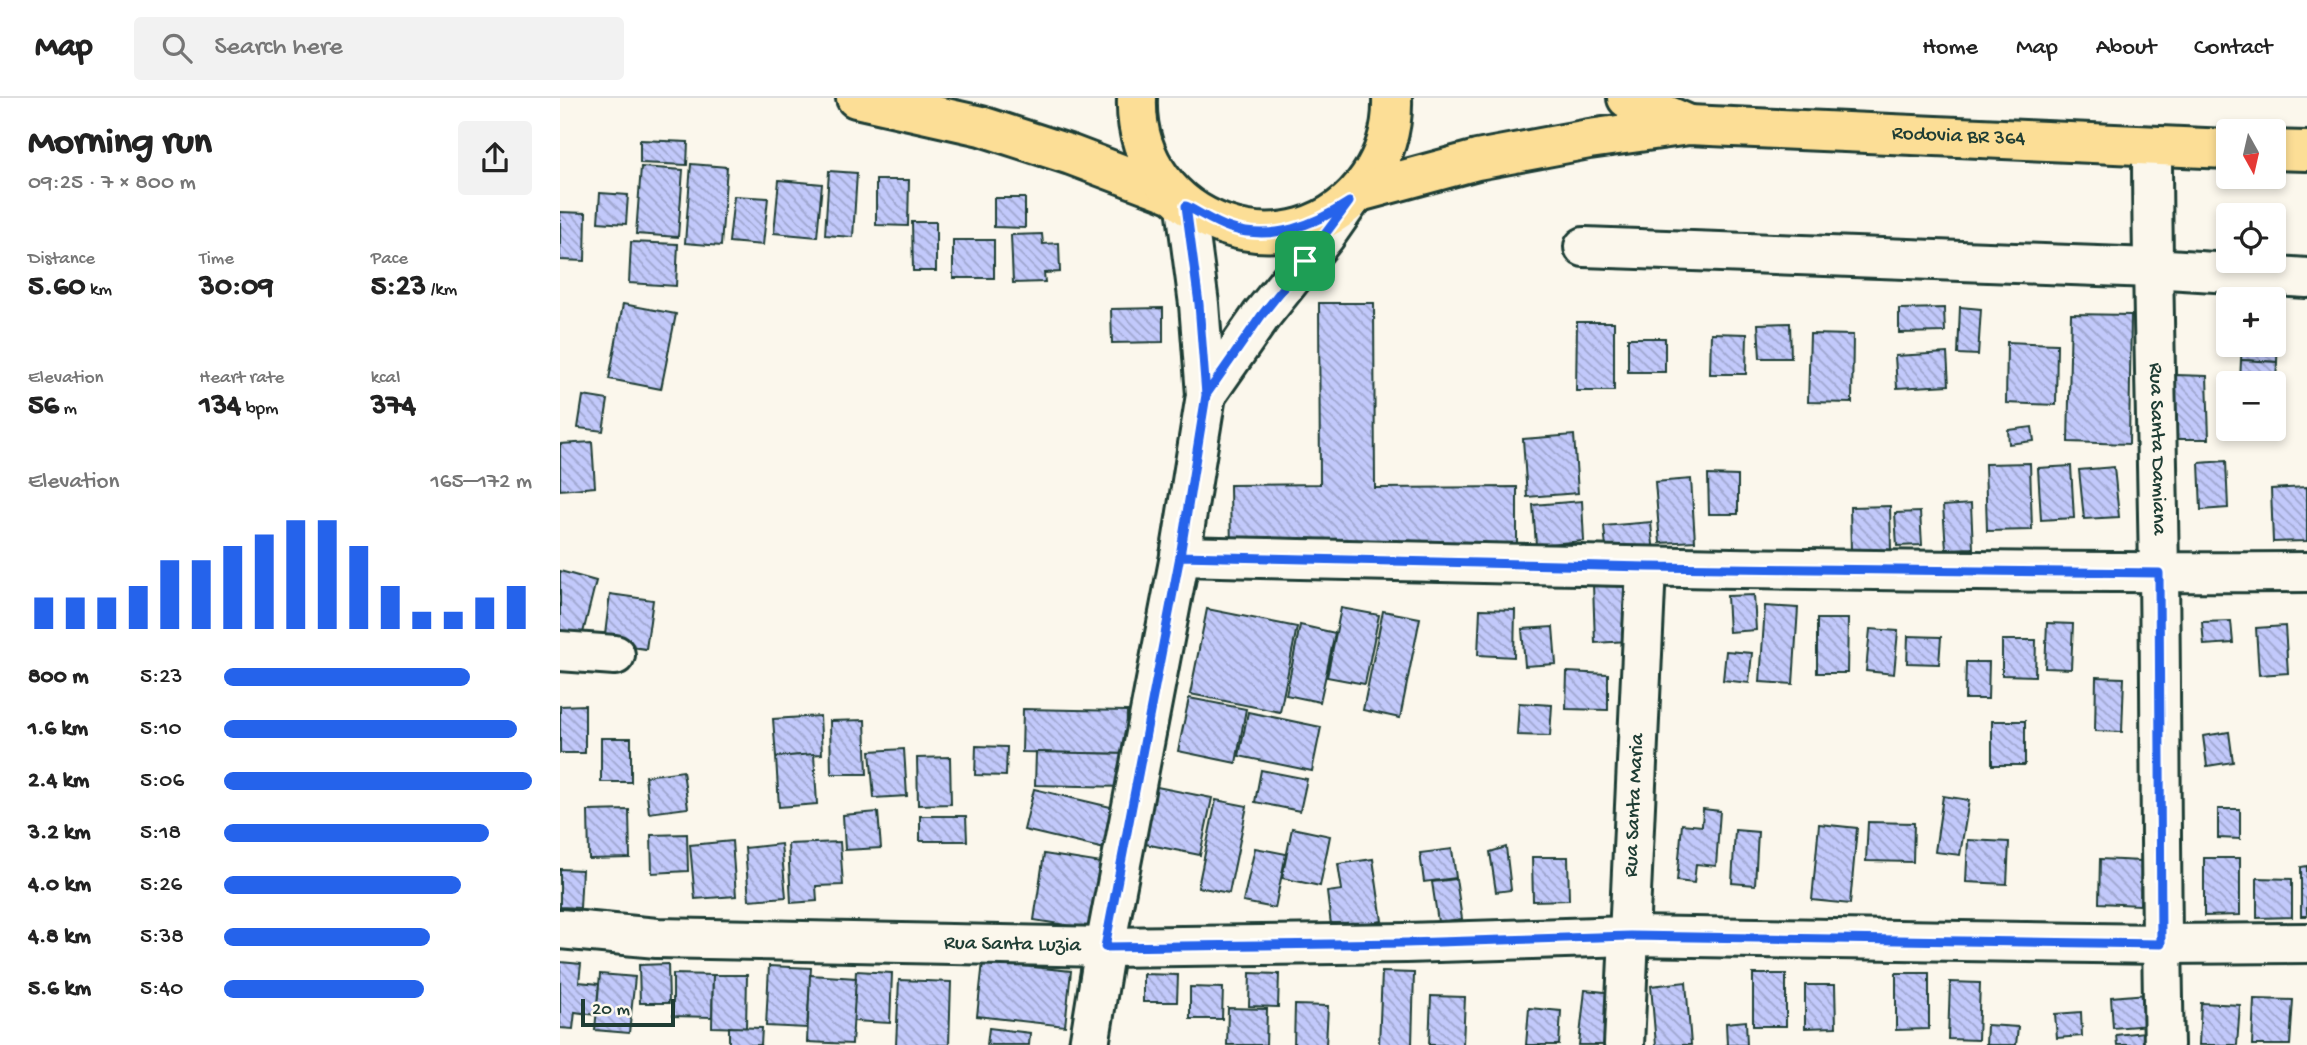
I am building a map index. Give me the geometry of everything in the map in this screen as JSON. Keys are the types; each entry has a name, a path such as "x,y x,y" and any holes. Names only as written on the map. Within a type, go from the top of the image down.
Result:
{"main road":[{"path":"856,98 981,126 1071,155 1178,200 1230,228 1262,233 1293,229 1323,219 1354,197 1382,159 1393,121 1392,98"},
{"path":"1138,98 1136,119 1148,159 1178,200"},
{"path":"1627,98 1689,125"},
{"path":"1354,197 1478,160 1589,139 1689,125"},
{"name":"Rodovia BR 364","path":"1689,125 2216,149"},
{"path":"2286,150 2307,151"}],"street":[{"name":"Rua Santa Damiana","path":"2152,146 2164,1045"},
{"path":"1206,395 1261,316 1354,197"},
{"path":"1089,1045 1105,947 1180,556 1206,395 1199,304 1178,200"},
{"path":"1584,247 2152,268 2307,278"},
{"path":"1180,556 1647,567 2159,573 2307,572"},
{"name":"Rua Santa Maria","path":"1624,1045 1647,567"},
{"path":"560,651 615,655"},
{"name":"Rua Santa Luzia","path":"560,929 657,938 1105,947 1406,943 1630,936 2161,944 2307,943"}],"building":[{"path":"640,140 688,142 687,165 640,163"},
{"path":"691,164 727,167 721,246 685,243"},
{"path":"641,167 683,170 678,237 636,234"},
{"path":"829,171 857,173 853,237 825,235"},
{"path":"779,180 822,184 817,237 774,233"},
{"path":"876,180 909,180 908,226 876,225"},
{"path":"600,193 628,195 626,224 598,222"},
{"path":"734,196 768,198 763,245 729,242"},
{"path":"994,198 1025,198 1025,228 994,227"},
{"path":"560,212 586,213 585,261 560,260"},
{"path":"912,222 936,222 936,271 913,271"},
{"path":"1042,234 1043,244 1059,243 1060,272 1044,273 1045,282 1013,283 1011,235"},
{"path":"953,240 994,240 994,278 953,278"},
{"path":"631,242 678,244 676,286 629,283"},
{"path":"1319,303 1374,303 1375,488 1517,487 1517,551 1231,554 1230,485 1320,484"},
{"path":"623,304 676,314 661,389 609,379"},
{"path":"1960,307 1981,309 1978,355 1958,354"},
{"path":"1163,308 1163,342 1112,343 1111,309"},
{"path":"1944,308 1945,332 1899,333 1899,309"},
{"path":"2071,314 2131,315 2129,444 2068,442"},
{"path":"1577,322 1614,322 1614,391 1576,391"},
{"path":"1790,323 1791,358 1760,358 1758,324"},
{"path":"1711,333 1747,334 1746,374 1710,374"},
{"path":"1810,334 1853,335 1852,403 1808,402"},
{"path":"1628,338 1665,338 1665,372 1628,372"},
{"path":"2007,342 2057,344 2056,405 2006,403"},
{"path":"1947,353 1949,385 1897,388 1895,356"},
{"path":"2241,357 2277,357 2277,362 2241,360"},
{"path":"2241,360 2277,362 2277,371 2241,371"},
{"path":"2176,375 2207,376 2209,439 2176,439"},
{"path":"583,396 608,400 603,431 578,428"},
{"path":"2032,427 2034,441 2009,444 2008,430"},
{"path":"1574,435 1578,493 1527,497 1523,439"},
{"path":"592,442 595,487 560,490 560,444"},
{"path":"2226,461 2228,508 2201,510 2199,463"},
{"path":"2030,463 2032,530 1987,531 1985,464"},
{"path":"2071,466 2074,518 2041,520 2038,468"},
{"path":"2114,467 2119,517 2084,519 2079,470"},
{"path":"1708,475 1738,476 1738,514 1709,514"},
{"path":"1691,479 1695,541 1660,543 1655,482"},
{"path":"2307,487 2307,541 2273,542 2271,489"},
{"path":"1582,501 1584,541 1536,545 1533,505"},
{"path":"1971,504 1973,548 1946,549 1943,506"},
{"path":"1890,506 1891,550 1851,551 1850,507"},
{"path":"1920,512 1922,545 1897,546 1895,513"},
{"path":"1651,522 1654,556 1607,560 1604,526"},
{"path":"560,571 596,581 581,641 560,636"},
{"path":"1627,583 1629,641 1595,643 1593,584"},
{"path":"610,594 653,600 646,649 604,643"},
{"path":"1754,595 1756,630 1729,632 1727,596"},
{"path":"1765,606 1798,608 1793,684 1760,682"},
{"path":"1341,608 1379,615 1365,684 1327,677"},
{"path":"1207,609 1297,627 1280,712 1190,694"},
{"path":"1480,609 1515,610 1514,657 1478,655"},
{"path":"1383,611 1420,618 1400,718 1363,710"},
{"path":"1817,619 1848,619 1847,673 1817,673"},
{"path":"2231,621 2233,643 2204,645 2202,622"},
{"path":"2047,623 2073,624 2071,669 2045,668"},
{"path":"1300,625 1335,633 1320,702 1286,695"},
{"path":"2285,626 2288,673 2259,675 2256,628"},
{"path":"1553,627 1556,664 1525,666 1522,629"},
{"path":"1870,629 1898,631 1894,674 1866,671"},
{"path":"1908,636 1941,637 1939,664 1907,663"},
{"path":"2002,640 2036,640 2035,676 2002,675"},
{"path":"1726,651 1752,653 1749,683 1723,680"},
{"path":"1966,662 1989,662 1988,699 1965,699"},
{"path":"1567,672 1608,674 1608,710 1566,709"},
{"path":"2096,677 2124,678 2122,732 2095,731"},
{"path":"1189,698 1246,709 1236,763 1178,751"},
{"path":"1519,703 1552,705 1550,736 1517,735"},
{"path":"585,705 585,753 560,753 560,706"},
{"path":"1023,709 1127,711 1126,754 1022,752"},
{"path":"1248,712 1321,727 1312,771 1239,756"},
{"path":"820,716 822,754 776,757 773,719"},
{"path":"865,720 867,774 831,774 830,721"},
{"path":"1992,721 2025,721 2025,765 1992,765"},
{"path":"2229,732 2233,762 2207,766 2203,736"},
{"path":"601,738 631,738 631,782 601,782"},
{"path":"976,746 1007,747 1006,776 975,775"},
{"path":"904,749 907,796 874,798 870,751"},
{"path":"1036,752 1126,754 1125,787 1035,785"},
{"path":"814,754 817,804 779,807 776,757"},
{"path":"950,757 951,804 918,805 917,758"},
{"path":"1261,770 1307,779 1300,811 1255,802"},
{"path":"683,771 688,808 649,813 645,776"},
{"path":"1152,786 1212,798 1200,855 1140,843"},
{"path":"1034,789 1119,809 1109,850 1024,830"},
{"path":"1943,796 1969,800 1960,855 1935,852"},
{"path":"1216,800 1247,806 1229,893 1198,887"},
{"path":"1703,809 1720,811 1716,866 1696,864 1694,883 1677,881 1682,824 1702,826"},
{"path":"2218,809 2240,809 2240,839 2218,838"},
{"path":"629,810 630,858 589,859 588,811"},
{"path":"878,812 881,848 845,850 843,815"},
{"path":"920,816 966,816 967,841 920,841"},
{"path":"1868,822 1914,823 1913,862 1866,861"},
{"path":"1819,824 1857,828 1850,904 1812,900"},
{"path":"1292,828 1330,836 1320,886 1282,878"},
{"path":"1735,830 1758,832 1755,885 1732,883"},
{"path":"687,834 688,871 652,873 651,835"},
{"path":"1968,840 2009,842 2007,884 1966,882"},
{"path":"732,841 736,896 695,899 690,845"},
{"path":"840,842 843,885 816,886 817,901 791,903 788,844"},
{"path":"781,844 786,897 749,900 745,848"},
{"path":"1506,847 1511,890 1496,892 1490,852"},
{"path":"1255,848 1286,854 1275,908 1243,902"},
{"path":"1452,849 1456,878 1424,882 1420,853"},
{"path":"1044,854 1108,864 1097,930 1034,920"},
{"path":"1532,857 1568,857 1569,900 1533,901"},
{"path":"2204,858 2240,858 2240,915 2204,916"},
{"path":"1373,859 1382,921 1347,926 1347,923 1331,925 1327,892 1342,890 1338,864"},
{"path":"2100,859 2141,861 2140,905 2099,903"},
{"path":"2307,866 2307,916 2301,916 2301,867"},
{"path":"560,869 582,870 580,908 560,907"},
{"path":"2257,878 2292,879 2292,917 2257,918"},
{"path":"1456,879 1462,919 1438,922 1432,882"},
{"path":"560,962 581,964 579,982 599,984 596,1015 575,1012 573,1029 560,1028"},
{"path":"983,962 1071,971 1065,1026 977,1016"},
{"path":"668,964 669,1003 640,1003 639,965"},
{"path":"769,966 811,968 807,1028 766,1026"},
{"path":"856,971 892,973 890,1023 853,1021"},
{"path":"1382,972 1414,973 1412,1045 1379,1045"},
{"path":"1250,973 1279,974 1278,1007 1249,1006"},
{"path":"1896,973 1929,973 1929,1029 1896,1030"},
{"path":"600,974 635,977 629,1033 595,1030"},
{"path":"673,974 713,975 712,1017 673,1016"},
{"path":"1143,974 1178,975 1177,1002 1143,1002"},
{"path":"1753,974 1786,974 1786,1026 1753,1026"},
{"path":"713,975 747,975 746,1028 712,1027"},
{"path":"810,975 856,978 852,1044 807,1042"},
{"path":"899,980 951,982 949,1045 896,1045"},
{"path":"1686,982 1691,1045 1656,1045 1651,986"},
{"path":"1950,982 1980,983 1978,1040 1948,1039"},
{"path":"1805,985 1835,985 1836,1027 1805,1028"},
{"path":"1190,987 1223,988 1222,1019 1190,1019"},
{"path":"1585,990 1614,993 1608,1045 1579,1045"},
{"path":"2147,994 2150,1025 2113,1028 2111,997"},
{"path":"1431,996 1465,997 1463,1045 1429,1045"},
{"path":"2254,999 2293,1000 2290,1045 2252,1045"},
{"path":"2201,1003 2240,1005 2237,1045 2199,1045"},
{"path":"1295,1005 1328,1006 1326,1045 1294,1045"},
{"path":"1228,1008 1267,1009 1266,1045 1227,1045"},
{"path":"1529,1008 1561,1011 1559,1045 1526,1045"},
{"path":"2081,1012 2082,1036 2057,1038 2055,1014"},
{"path":"1746,1021 1747,1045 1727,1045 1726,1023"},
{"path":"1987,1025 2018,1027 2016,1045 1986,1045"},
{"path":"729,1027 762,1028 761,1045 729,1045"},
{"path":"989,1028 1030,1033 1029,1045 987,1045"},
{"path":"2144,1032 2145,1045 2117,1045 2116,1035"}],"route":[{"path":"1305,261 1261,316 1206,395 1180,556 1105,947 1406,943 1630,936 2161,944 2159,573 1647,567 1180,556 1193,475 1206,395 1199,304 1186,206 1230,228 1262,233 1293,229 1323,219 1349,202 1305,261"}]}
